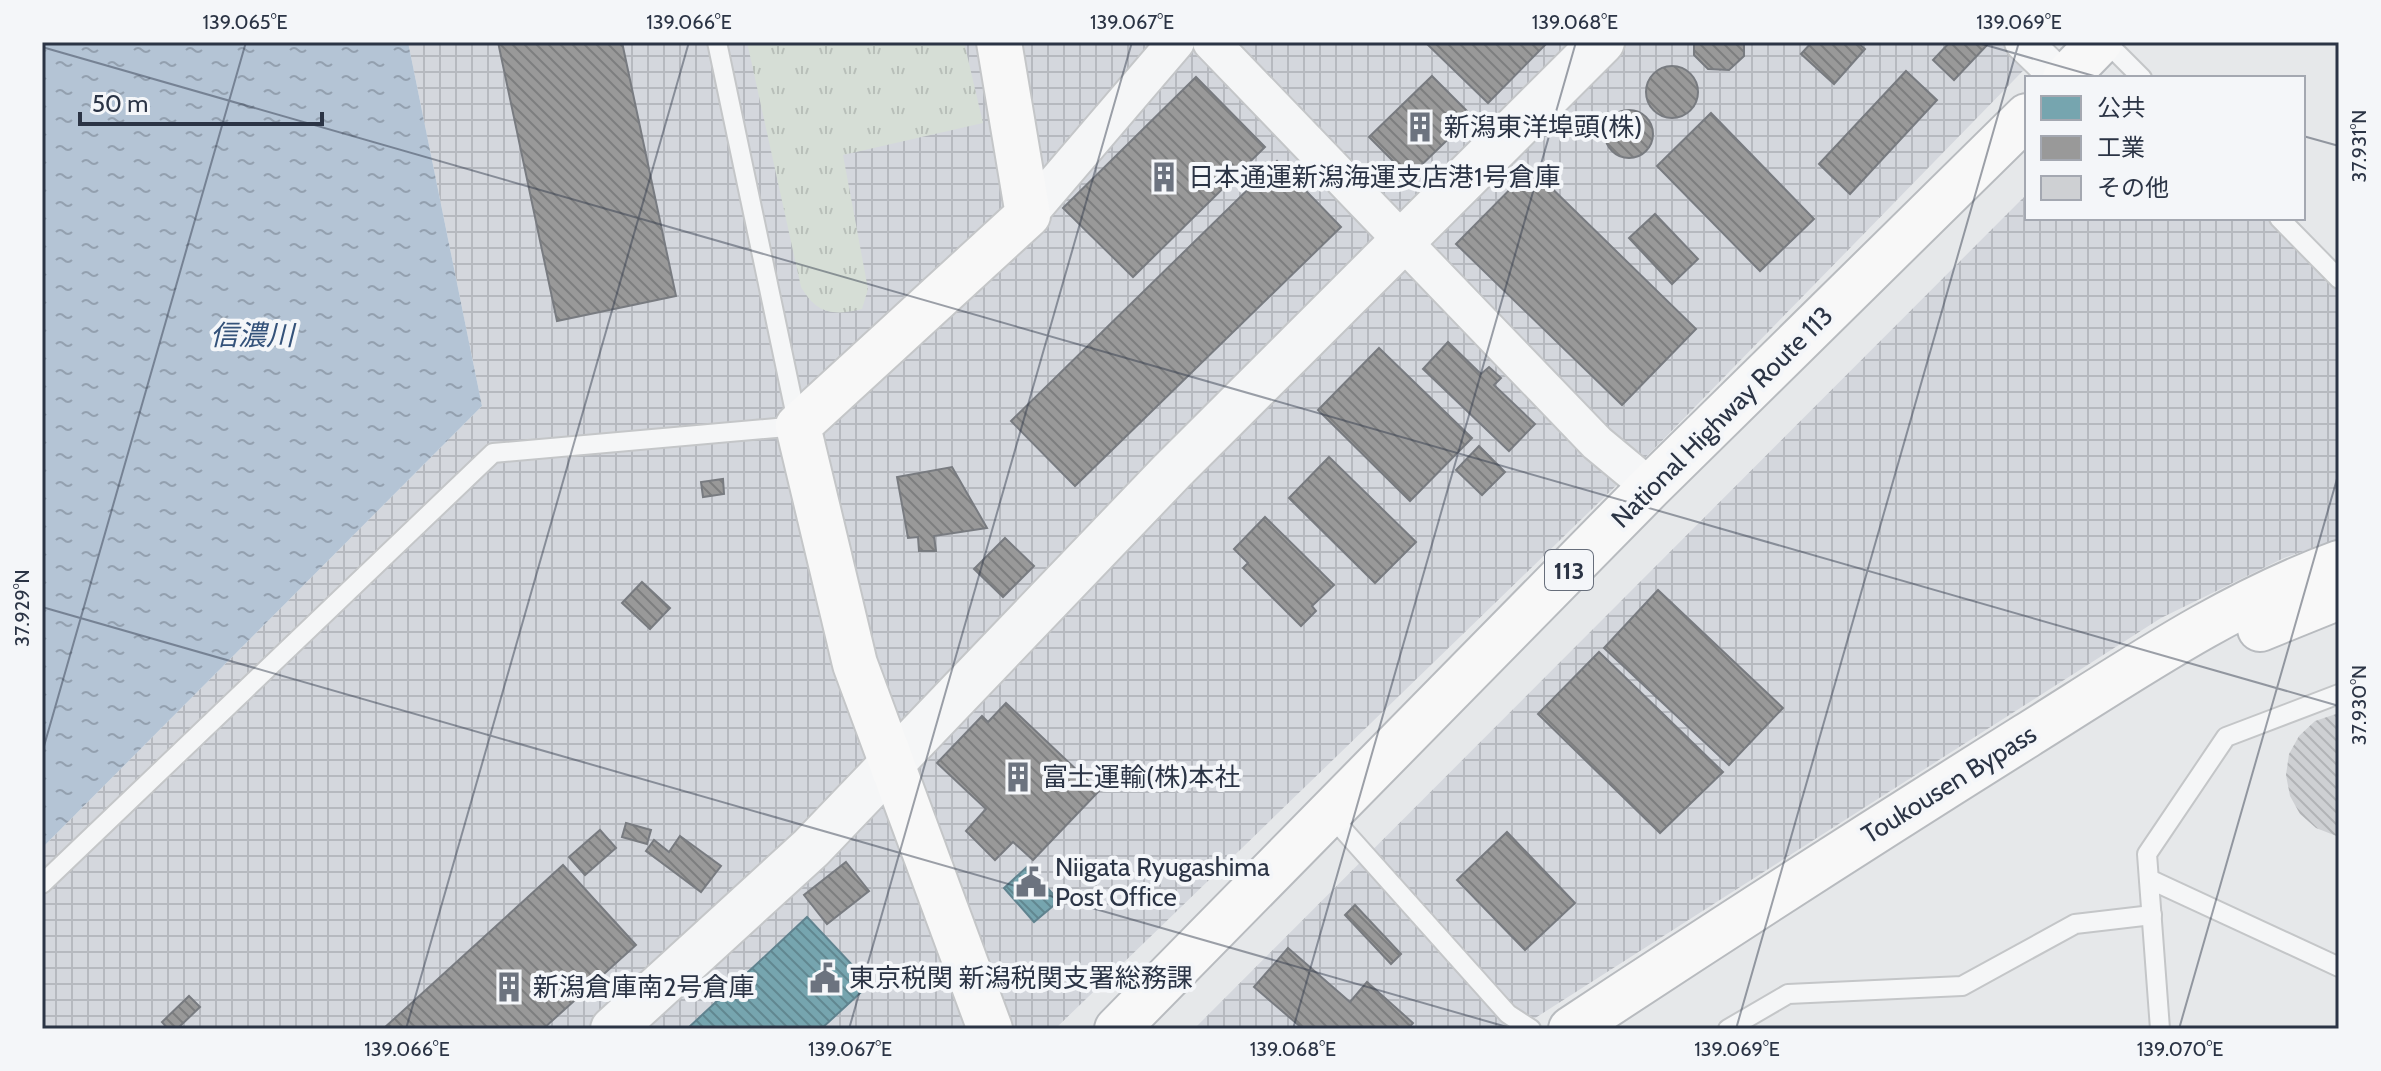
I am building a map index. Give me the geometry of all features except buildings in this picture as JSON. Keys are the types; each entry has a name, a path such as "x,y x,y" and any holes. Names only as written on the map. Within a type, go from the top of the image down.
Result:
{"main road":[{"path":"990,1029 855,664 798,426 1028,215 999,42"},
{"path":"2065,76 2103,42"},
{"name":"National Highway Route 113","path":"1117,1029 1650,487 2025,118"},
{"name":"Toukousen Bypass","path":"1571,1029 1812,870 2192,632 2258,597 2339,563"},
{"name":"Toukousen Bypass","path":"1619,1029 1822,892 2211,653 2278,620 2339,597"}],"street":[{"path":"1028,215 1176,42"},
{"path":"1211,42 1597,443 1650,487"},
{"path":"613,1029 811,848 1402,238 1602,42"},
{"path":"2023,42 2061,76"}],"lane":[{"path":"42,884 493,453 798,426 717,42"},
{"path":"2103,42 2140,76"},
{"path":"2281,220 2339,279"},
{"path":"2160,1029 2147,854 2226,737 2339,694"},
{"path":"1330,815 1508,1014 1531,1029"},
{"path":"2149,879 2339,967"},
{"path":"1728,1029 1788,994 1962,986 2075,924 2152,915"}],"shaded area":[{"path":"408,42 2051,42 1653,450 1055,1029 42,1029 42,848 482,406"},
{"path":"2025,196 2025,220 2268,220 2339,292 2339,539 2284,558 2161,618 1518,1029 1194,1029"}],"green space":[{"path":"747,42 964,42 983,123 843,155 868,289 862,309 827,311 813,303 801,287"}],"water":[{"name":"信濃川","path":"42,42 408,42 482,406 42,848"}],"place":[{"name":"新潟東洋埠頭(株)","path":"1420,127"},
{"name":"日本通運新潟海運支店港1号倉庫","path":"1164,177"},
{"name":"富士運輸(株)本社","path":"1018,777"},
{"name":"Niigata Ryugashima Post Office","path":"1031,882"},
{"name":"東京税関 新潟税関支署総務課","path":"825,978"},
{"name":"新潟倉庫南2号倉庫","path":"509,987"}]}
